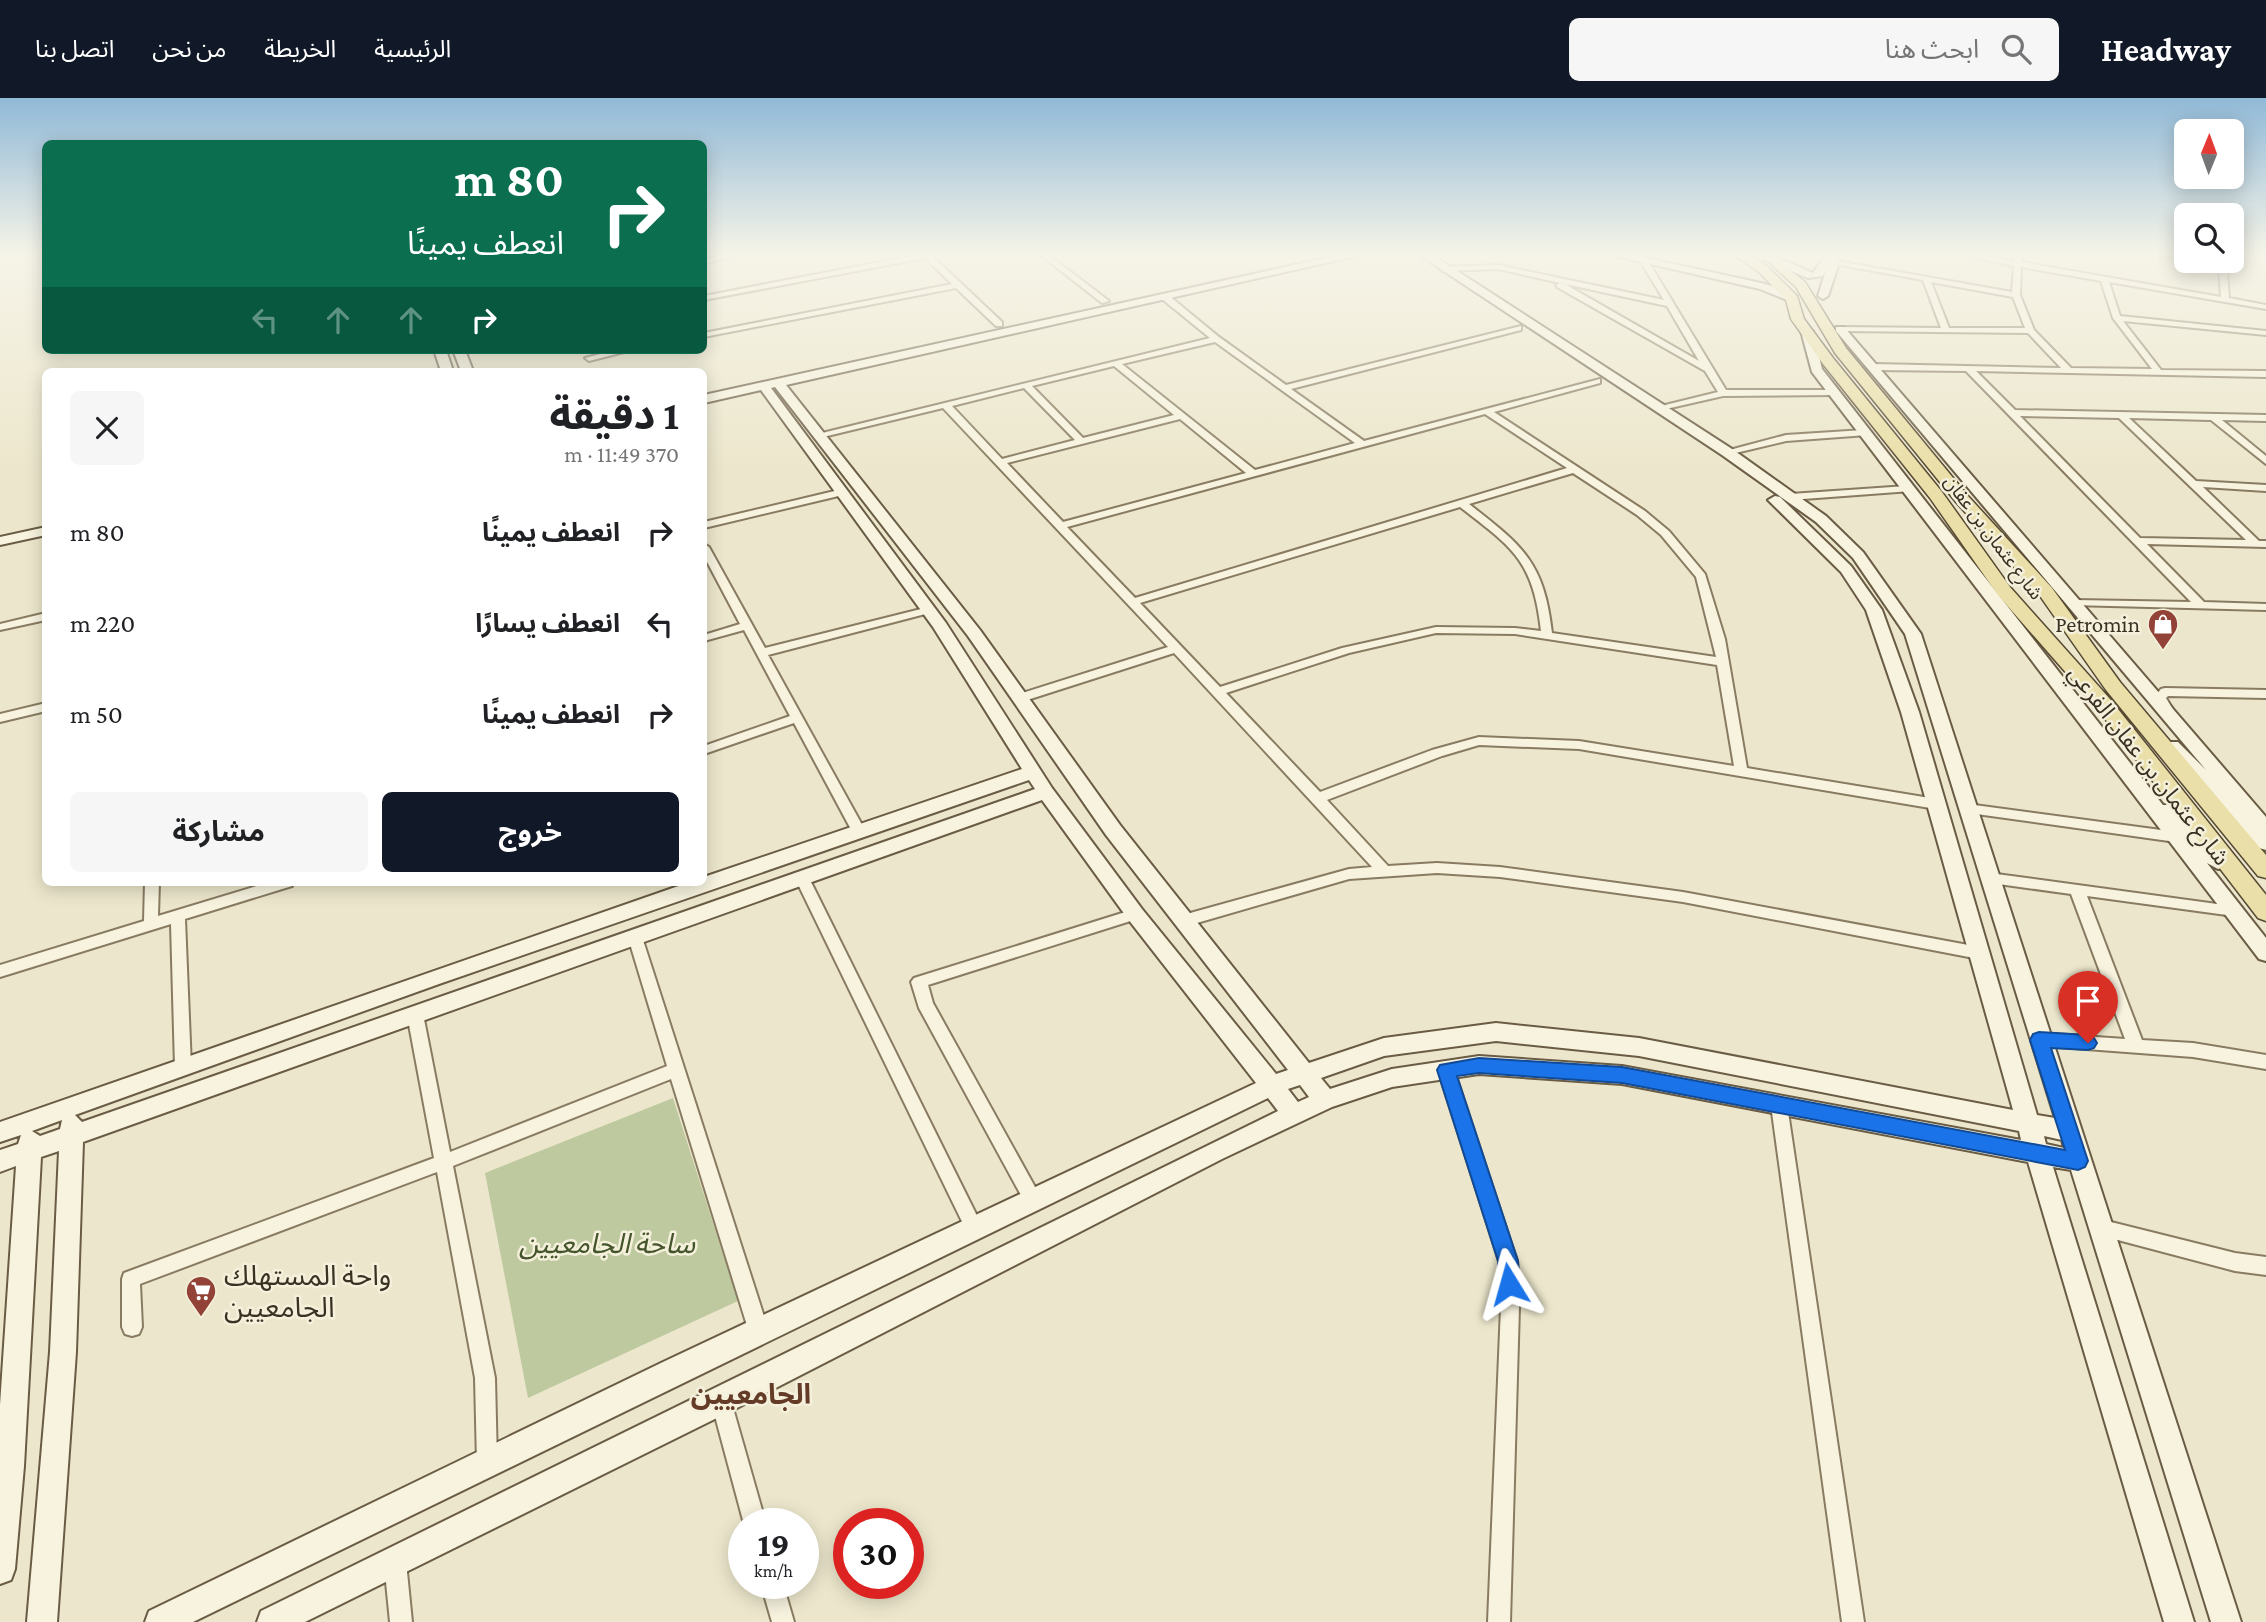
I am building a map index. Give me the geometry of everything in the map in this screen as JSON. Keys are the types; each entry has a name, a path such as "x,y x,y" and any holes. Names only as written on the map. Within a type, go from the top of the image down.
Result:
{"main road":[{"name":"شارع عثمان بن عفان","path":"1804,327 1828,361 1936,495 2004,592 2103,703 2266,913"},
{"name":"شارع عثمان بن عفان","path":"1825,327 1962,499 2046,592 2113,686 2266,870"},
{"path":"1840,329 1841,335 1868,370 1872,388"},
{"path":"1936,495 1961,522 2005,579 2014,587 2028,587 2031,582 1986,532 1962,499"},
{"path":"2103,703 2078,668 2023,603 2021,596 2035,596 2046,601 2092,664 2113,686"}],"street":[{"path":"707,334 744,327"},
{"path":"707,387 985,327"},
{"path":"707,398 1029,327"},
{"path":"1202,327 1363,445"},
{"path":"1534,327 1727,452 1821,519 1858,555 1913,635 2039,1040 2226,1622"},
{"path":"1635,327 1708,369"},
{"path":"1683,327 1723,393"},
{"path":"2028,327 2068,370"},
{"path":"2124,327 2158,372"},
{"path":"2202,327 2266,334"},
{"path":"1286,388 1518,328 1783,506 1846,569 1874,610 1910,712 2037,1154 2179,1622"},
{"path":"1840,329 1945,328 2030,331"},
{"name":"شارع عثمان بن عفان الفرعي","path":"1840,329 2266,829"},
{"name":"شارع عثمان بن عفان الفرعي","path":"1807,331 1815,369 2266,953"},
{"path":"820,435 1216,339"},
{"path":"1116,364 1254,474"},
{"path":"1874,367 2261,374 2266,381"},
{"path":"1967,367 2200,605"},
{"path":"1060,526 1597,381"},
{"path":"771,384 820,435 974,633 1112,830 1325,1100"},
{"path":"771,384 843,492 929,610 1046,792 1135,914 1294,1114"},
{"path":"1027,386 1081,441"},
{"path":"1660,409 1723,393 1833,393"},
{"path":"946,405 1384,871"},
{"path":"1487,411 1649,520 1665,533 1700,576 1719,639 1741,772"},
{"path":"2012,413 2266,418"},
{"path":"2121,415 2261,544"},
{"path":"1000,462 1181,416"},
{"path":"2213,417 2266,461"},
{"path":"1727,452 1786,438 1864,433"},
{"path":"1132,602 1575,469"},
{"path":"2193,484 2266,488"},
{"path":"1790,497 1907,489"},
{"path":"707,524 843,492"},
{"path":"1461,503 1512,542 1531,564 1544,600 1547,636"},
{"path":"0,541 42,532"},
{"path":"0,550 42,541"},
{"path":"2137,541 2261,544"},
{"path":"707,553 859,832"},
{"path":"2075,603 2266,607"},
{"path":"761,653 929,610"},
{"path":"0,627 42,617"},
{"path":"707,637 747,626"},
{"path":"1217,692 1346,650 1436,630 1515,631 1723,662"},
{"path":"1020,698 1176,648"},
{"path":"2113,686 2266,843"},
{"path":"2172,718 2160,697 2165,692 2266,694"},
{"path":"2072,703 2266,913"},
{"path":"0,718 42,708"},
{"path":"707,749 797,718"},
{"path":"1318,798 1437,753 1479,741 1579,746 1936,804"},
{"path":"707,884 1033,772"},
{"path":"0,1161 1046,792"},
{"path":"1967,809 2176,837"},
{"path":"1183,922 1349,874 1437,868 1500,872 1683,897 1979,953"},
{"path":"802,878 975,1230"},
{"path":"1989,878 2234,911"},
{"path":"151,925 152,886"},
{"path":"0,971 274,886"},
{"path":"0,1132 432,978 701,886"},
{"path":"2077,890 2136,1046"},
{"path":"1034,1202 925,1004 919,982 1135,914"},
{"path":"178,916 183,1067"},
{"path":"635,937 759,1332"},
{"path":"415,1014 485,1378 487,1463"},
{"path":"160,1622 1273,1085 1384,1047 1496,1032 1639,1047 2068,1131"},
{"path":"2039,1040 2193,1050 2266,1062"},
{"path":"272,1622 1294,1114 1325,1100 1392,1078 1479,1065 1622,1075 2078,1161"},
{"path":"132,1327 131,1279 444,1162 677,1070"},
{"path":"1446,1070 1508,1261 1510,1307 1499,1622"},
{"path":"1779,1105 1853,1622"},
{"path":"42,1622 63,1352 72,1135 70,1107"},
{"path":"0,1569 10,1466 31,1150 30,1122"},
{"path":"2099,1227 2235,1262 2266,1266"},
{"path":"721,1401 751,1508"},
{"path":"395,1562 401,1622"},
{"path":"776,1599 783,1622"}],"green space":[{"name":"ساحة الجامعيين","path":"673,1098 738,1301 528,1398 485,1173"}],"place":[{"name":"Petromin","path":"2163,651"},
{"name":"واحة المستهلك الجامعيين","path":"201,1318"}],"district":[{"name":"الجامعيين","path":"751,1394"}],"route":[{"path":"1509,1284 1508,1261 1446,1070 1479,1065 1622,1075 2078,1161 2039,1040 2088,1043"}]}
